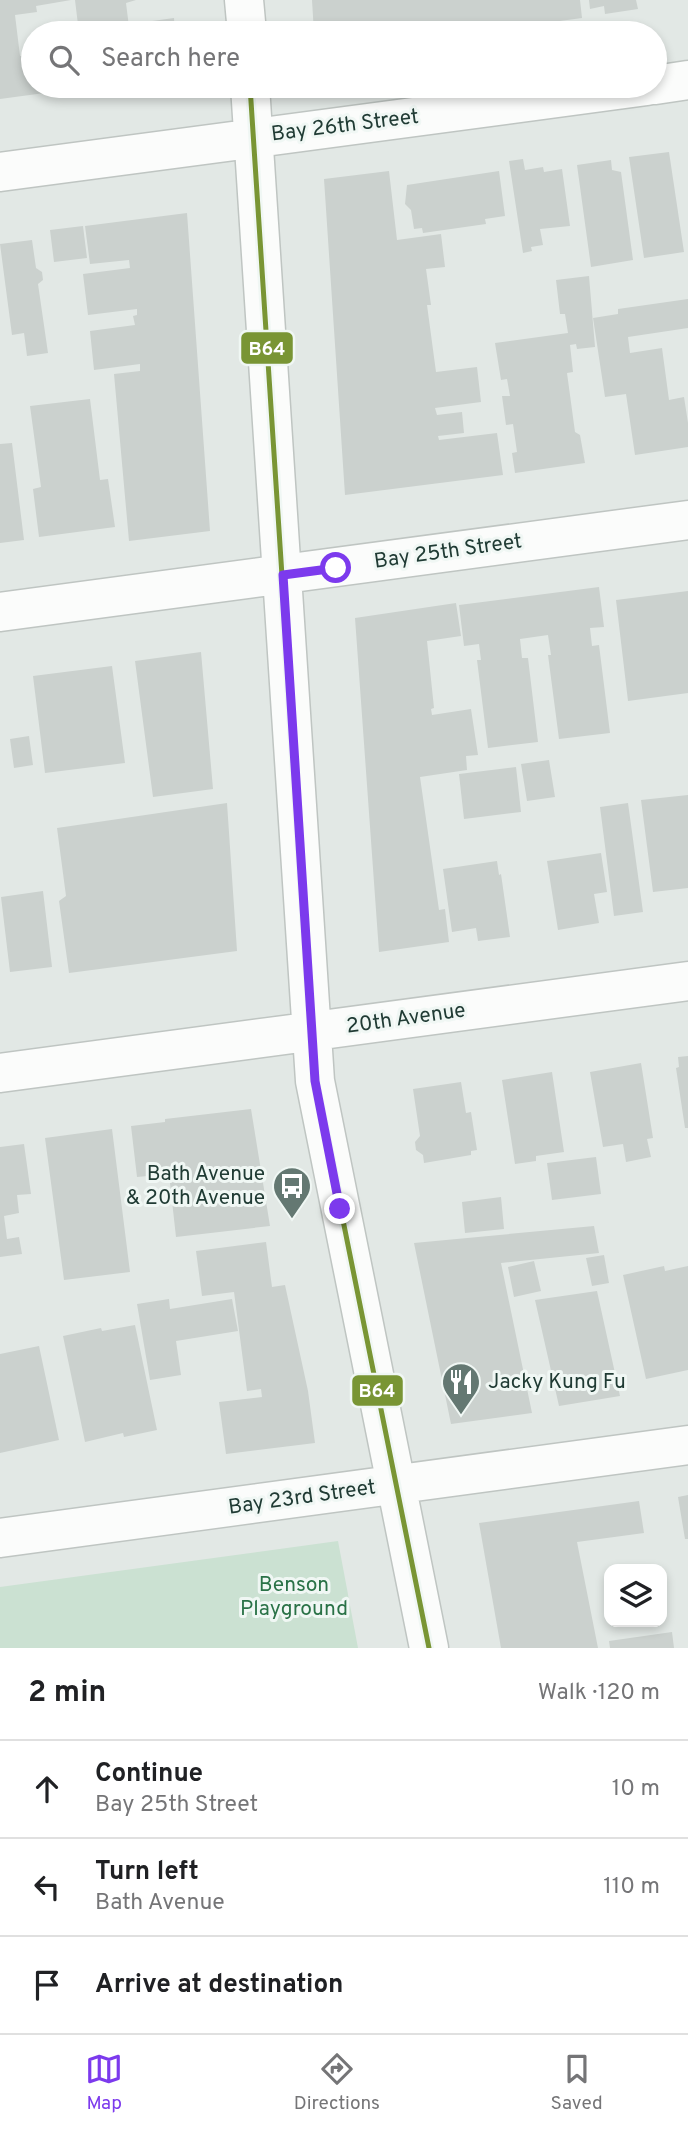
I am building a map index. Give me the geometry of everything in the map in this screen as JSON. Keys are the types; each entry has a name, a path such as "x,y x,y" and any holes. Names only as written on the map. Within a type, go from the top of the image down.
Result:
{"street":[{"path":"244,0 246,21"},
{"path":"667,83 688,80"},
{"path":"251,98 315,1081 429,1648"},
{"name":"Bay 26th Street","path":"0,172 557,98"},
{"name":"Bay 25th Street","path":"0,612 688,520"},
{"name":"20th Avenue","path":"0,1073 688,981"},
{"name":"Bay 23rd Street","path":"0,1538 688,1445"}],"green space":[{"name":"Benson Playground","path":"338,1541 358,1648 0,1648 0,1587"}],"building":[{"path":"0,0 71,0 36,6 37,12 15,15 21,56 21,96 0,99"},
{"path":"75,0 136,0 126,3 128,21 78,21"},
{"path":"312,0 580,0 582,18 560,21 313,21"},
{"path":"589,0 636,0 638,9 605,14 604,6 590,9"},
{"path":"174,18 174,21 152,21"},
{"path":"669,152 684,252 644,258 629,157"},
{"path":"523,159 525,170 543,167 544,172 562,169 570,226 540,229 543,245 531,247 532,251 523,253 509,161"},
{"path":"611,160 612,170 621,172 633,260 591,267 577,165"},
{"path":"389,171 397,240 441,234 445,267 426,269 431,305 427,305 436,372 477,367 481,402 435,408 437,415 462,412 464,433 438,436 439,440 497,433 503,475 345,495 324,179"},
{"path":"499,171 505,216 485,219 486,224 423,233 422,228 414,229 411,210 405,204 407,185"},
{"path":"187,213 210,531 129,541 114,374 140,371 140,364 94,370 90,331 135,325 133,316 137,315 137,309 88,315 83,274 130,268 129,260 90,264 85,226"},
{"path":"83,226 87,258 54,262 50,230"},
{"path":"32,240 36,268 42,272 43,280 38,284 48,353 27,356 24,333 12,335 0,244"},
{"path":"589,276 595,347 577,349 576,344 570,345 573,372 567,373 575,432 580,435 585,463 515,473 512,453 517,452 513,424 506,425 502,396 510,396 507,379 501,380 495,343 568,333 565,314 560,314 556,280"},
{"path":"688,299 688,328 628,337 630,353 662,348 669,400 684,397 688,447 635,455 626,394 605,397 593,318 618,314 618,309"},
{"path":"90,399 100,480 108,479 115,527 39,537 33,489 41,487 30,406"},
{"path":"12,443 24,540 0,543 0,444"},
{"path":"599,587 604,627 590,628 592,646 599,645 610,733 559,739 548,655 551,655 548,635 520,639 522,658 528,658 538,742 488,748 477,660 481,660 479,644 464,646 459,605"},
{"path":"688,591 688,693 628,701 616,600"},
{"path":"456,603 461,636 427,641 434,708 431,709 432,715 471,709 478,755 466,756 467,770 420,777 439,910 445,909 449,942 379,952 355,618"},
{"path":"201,652 213,789 153,797 135,661"},
{"path":"112,666 125,763 45,773 33,676"},
{"path":"29,736 33,765 14,768 10,739"},
{"path":"549,760 555,797 527,801 521,764"},
{"path":"516,767 521,812 464,819 459,774"},
{"path":"688,795 688,888 653,892 641,800"},
{"path":"227,803 237,951 69,973 59,901 66,896 57,828"},
{"path":"628,803 643,912 614,916 600,807"},
{"path":"601,853 607,892 594,894 599,923 558,930 547,861"},
{"path":"497,861 510,937 478,941 476,928 452,932 443,869"},
{"path":"43,891 52,967 10,972 1,897"},
{"path":"688,1056 688,1128 685,1128 676,1068 679,1067 678,1057"},
{"path":"641,1063 653,1138 647,1139 651,1157 626,1162 623,1144 603,1147 590,1072"},
{"path":"552,1072 564,1152 536,1156 536,1161 515,1164 502,1080"},
{"path":"461,1082 466,1113 471,1112 477,1150 471,1151 471,1155 424,1163 423,1155 416,1150 415,1142 420,1136 413,1089"},
{"path":"251,1109 270,1226 176,1237 169,1174 137,1177 131,1126 165,1122 165,1119"},
{"path":"112,1129 130,1272 64,1280 45,1138"},
{"path":"24,1144 31,1194 17,1195 19,1213 4,1216 7,1239 19,1237 22,1254 0,1257 0,1147"},
{"path":"596,1157 601,1194 552,1200 547,1163"},
{"path":"501,1197 504,1229 465,1233 462,1202"},
{"path":"594,1226 599,1253 501,1263 532,1413 451,1424 414,1243"},
{"path":"266,1242 272,1287 285,1285 308,1391 315,1443 226,1454 219,1402 262,1397 261,1389 247,1391 234,1292 202,1296 196,1251"},
{"path":"604,1255 609,1283 592,1286 586,1258"},
{"path":"534,1261 541,1291 514,1297 508,1267"},
{"path":"664,1266 665,1271 688,1266 688,1370 646,1379 623,1275"},
{"path":"597,1291 620,1396 559,1406 535,1300"},
{"path":"169,1299 170,1309 232,1299 238,1331 176,1341 181,1375 150,1380 137,1304"},
{"path":"135,1325 157,1430 124,1437 123,1433 85,1442 63,1336 101,1328 102,1331"},
{"path":"39,1346 59,1440 0,1453 0,1354"},
{"path":"688,1495 688,1539 685,1539 678,1497"},
{"path":"639,1501 644,1533 577,1542 598,1648 501,1648 479,1523"},
{"path":"672,1632 674,1648 610,1648 609,1641"}],"transit line":[{"name":"B64","path":"251,98 315,1081 429,1648"}],"place":[{"name":"Bath Avenue & 20th Avenue","path":"292,1220"},
{"name":"Jacky Kung Fu","path":"461,1416"}],"route":[{"path":"336,568 283,575 315,1081 340,1209"}]}
